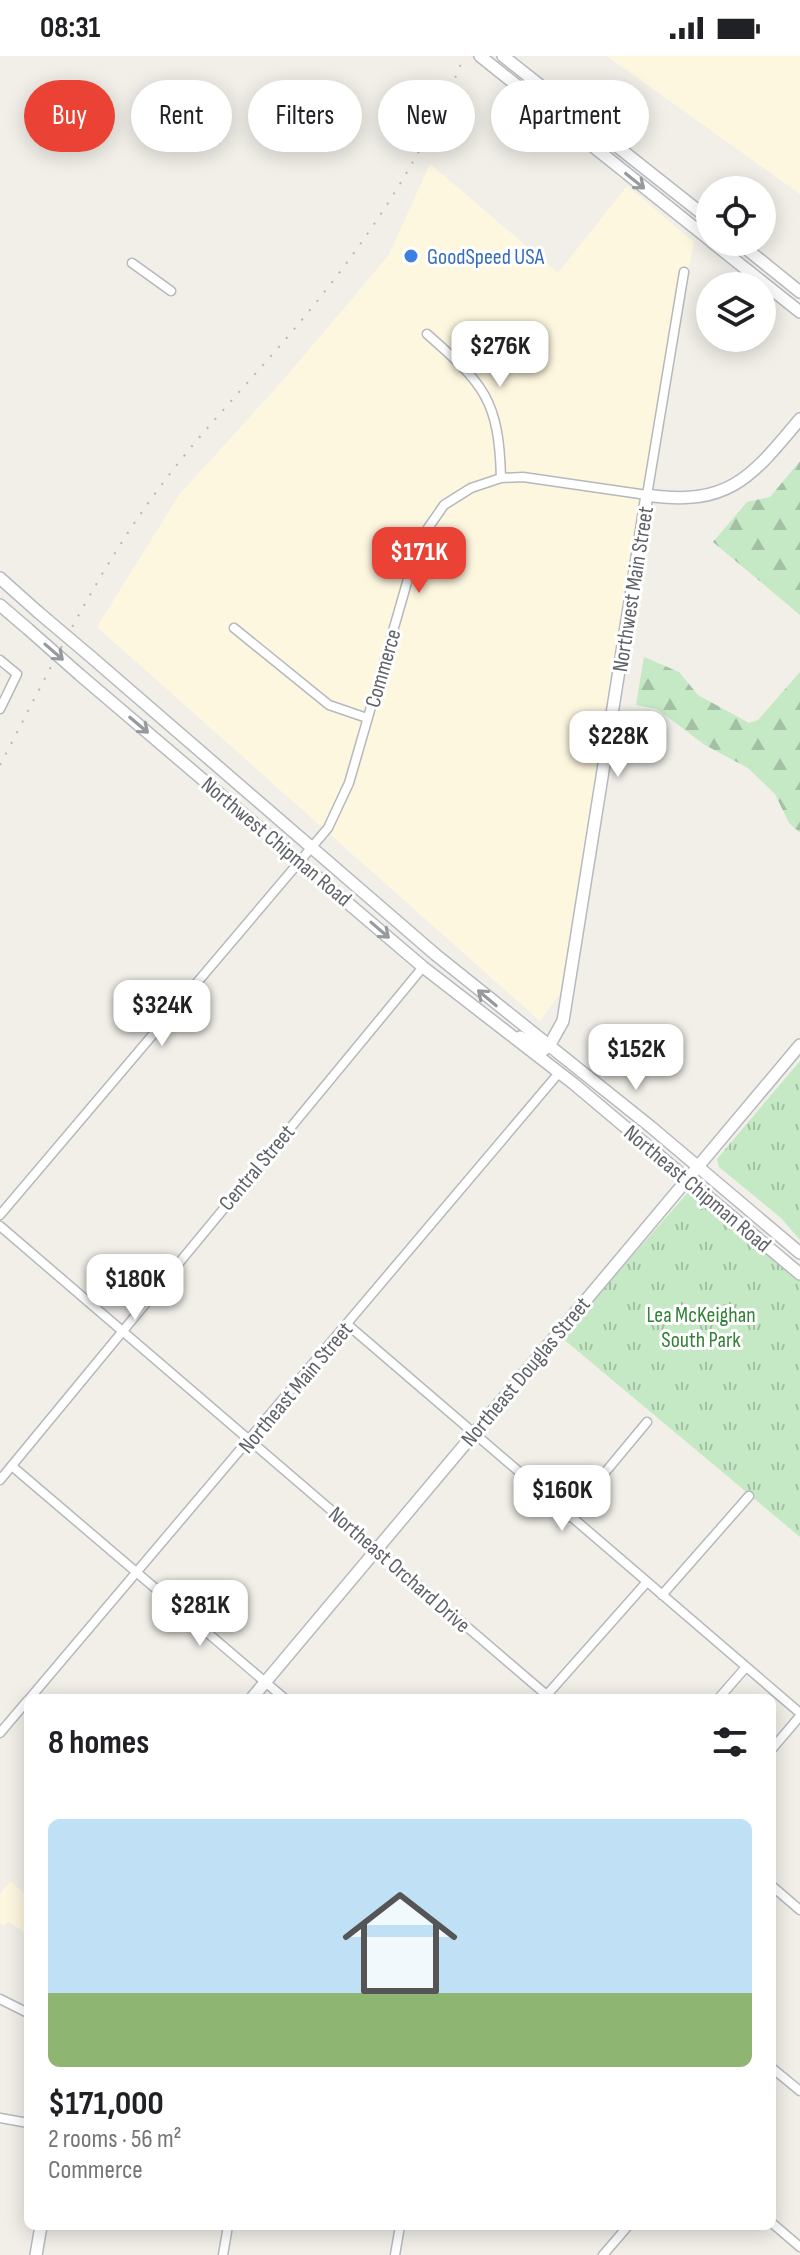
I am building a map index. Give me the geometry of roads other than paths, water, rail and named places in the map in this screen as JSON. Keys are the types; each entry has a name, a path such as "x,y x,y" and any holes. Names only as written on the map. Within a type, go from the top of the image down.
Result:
{"main road":[{"path":"503,56 696,208"},
{"path":"484,59 696,229"},
{"path":"730,256 800,312"},
{"path":"755,256 800,292"},
{"path":"647,495 680,500 713,497 740,481 800,419"},
{"name":"Northwest Main Street","path":"549,1046 563,1021 647,495"},
{"name":"Northwest Chipman Road","path":"0,578 447,965 549,1046"},
{"name":"Northwest Chipman Road","path":"0,605 423,967 558,1074"},
{"path":"495,1027 511,1030 542,1051 549,1046"},
{"name":"Northeast Douglas Street","path":"255,1694 800,1045"},
{"name":"Northeast Chipman Road","path":"549,1046 800,1253"},
{"name":"Northeast Chipman Road","path":"558,1074 688,1178 800,1274"},
{"path":"36,2255 40,2230"}],"street":[{"path":"132,263 171,291"},
{"name":"Northwest Main Street","path":"647,495 684,272"},
{"path":"427,334 465,368 492,406 498,427 501,478"},
{"name":"Commerce","path":"0,1215 311,848 340,807 419,541 444,505 471,488 501,478 523,477 647,495"},
{"path":"234,628 329,705 367,718"},
{"path":"0,660 17,674 0,709"},
{"name":"Central Street","path":"0,1480 423,967"},
{"name":"Northeast Main Street","path":"33,1694 558,1074"},
{"name":"Northeast Orchard Drive","path":"0,1226 544,1694"},
{"path":"348,1325 800,1714 776,1744"},
{"path":"568,1517 647,1422"},
{"path":"13,1467 279,1694"},
{"path":"662,1595 749,1496"},
{"path":"550,1694 646,1583"},
{"path":"722,1694 746,1667"},
{"name":"Northeast Main Street","path":"0,1733 24,1705"},
{"path":"776,1889 799,1908"},
{"path":"0,1999 24,2011"},
{"path":"776,2073 800,2091"},
{"path":"0,2118 24,2122"},
{"path":"776,2226 800,2247"},
{"path":"223,2255 227,2230"},
{"path":"395,2255 399,2230"},
{"path":"603,2255 625,2230"}],"railway":[{"path":"0,765 73,625 134,523 175,467 295,329 358,248 417,155 464,56"}],"place":[{"name":"GoodSpeed USA","path":"411,256"}],"park label":[{"name":"Lea McKeighan South Park","path":"701,1326"}]}
